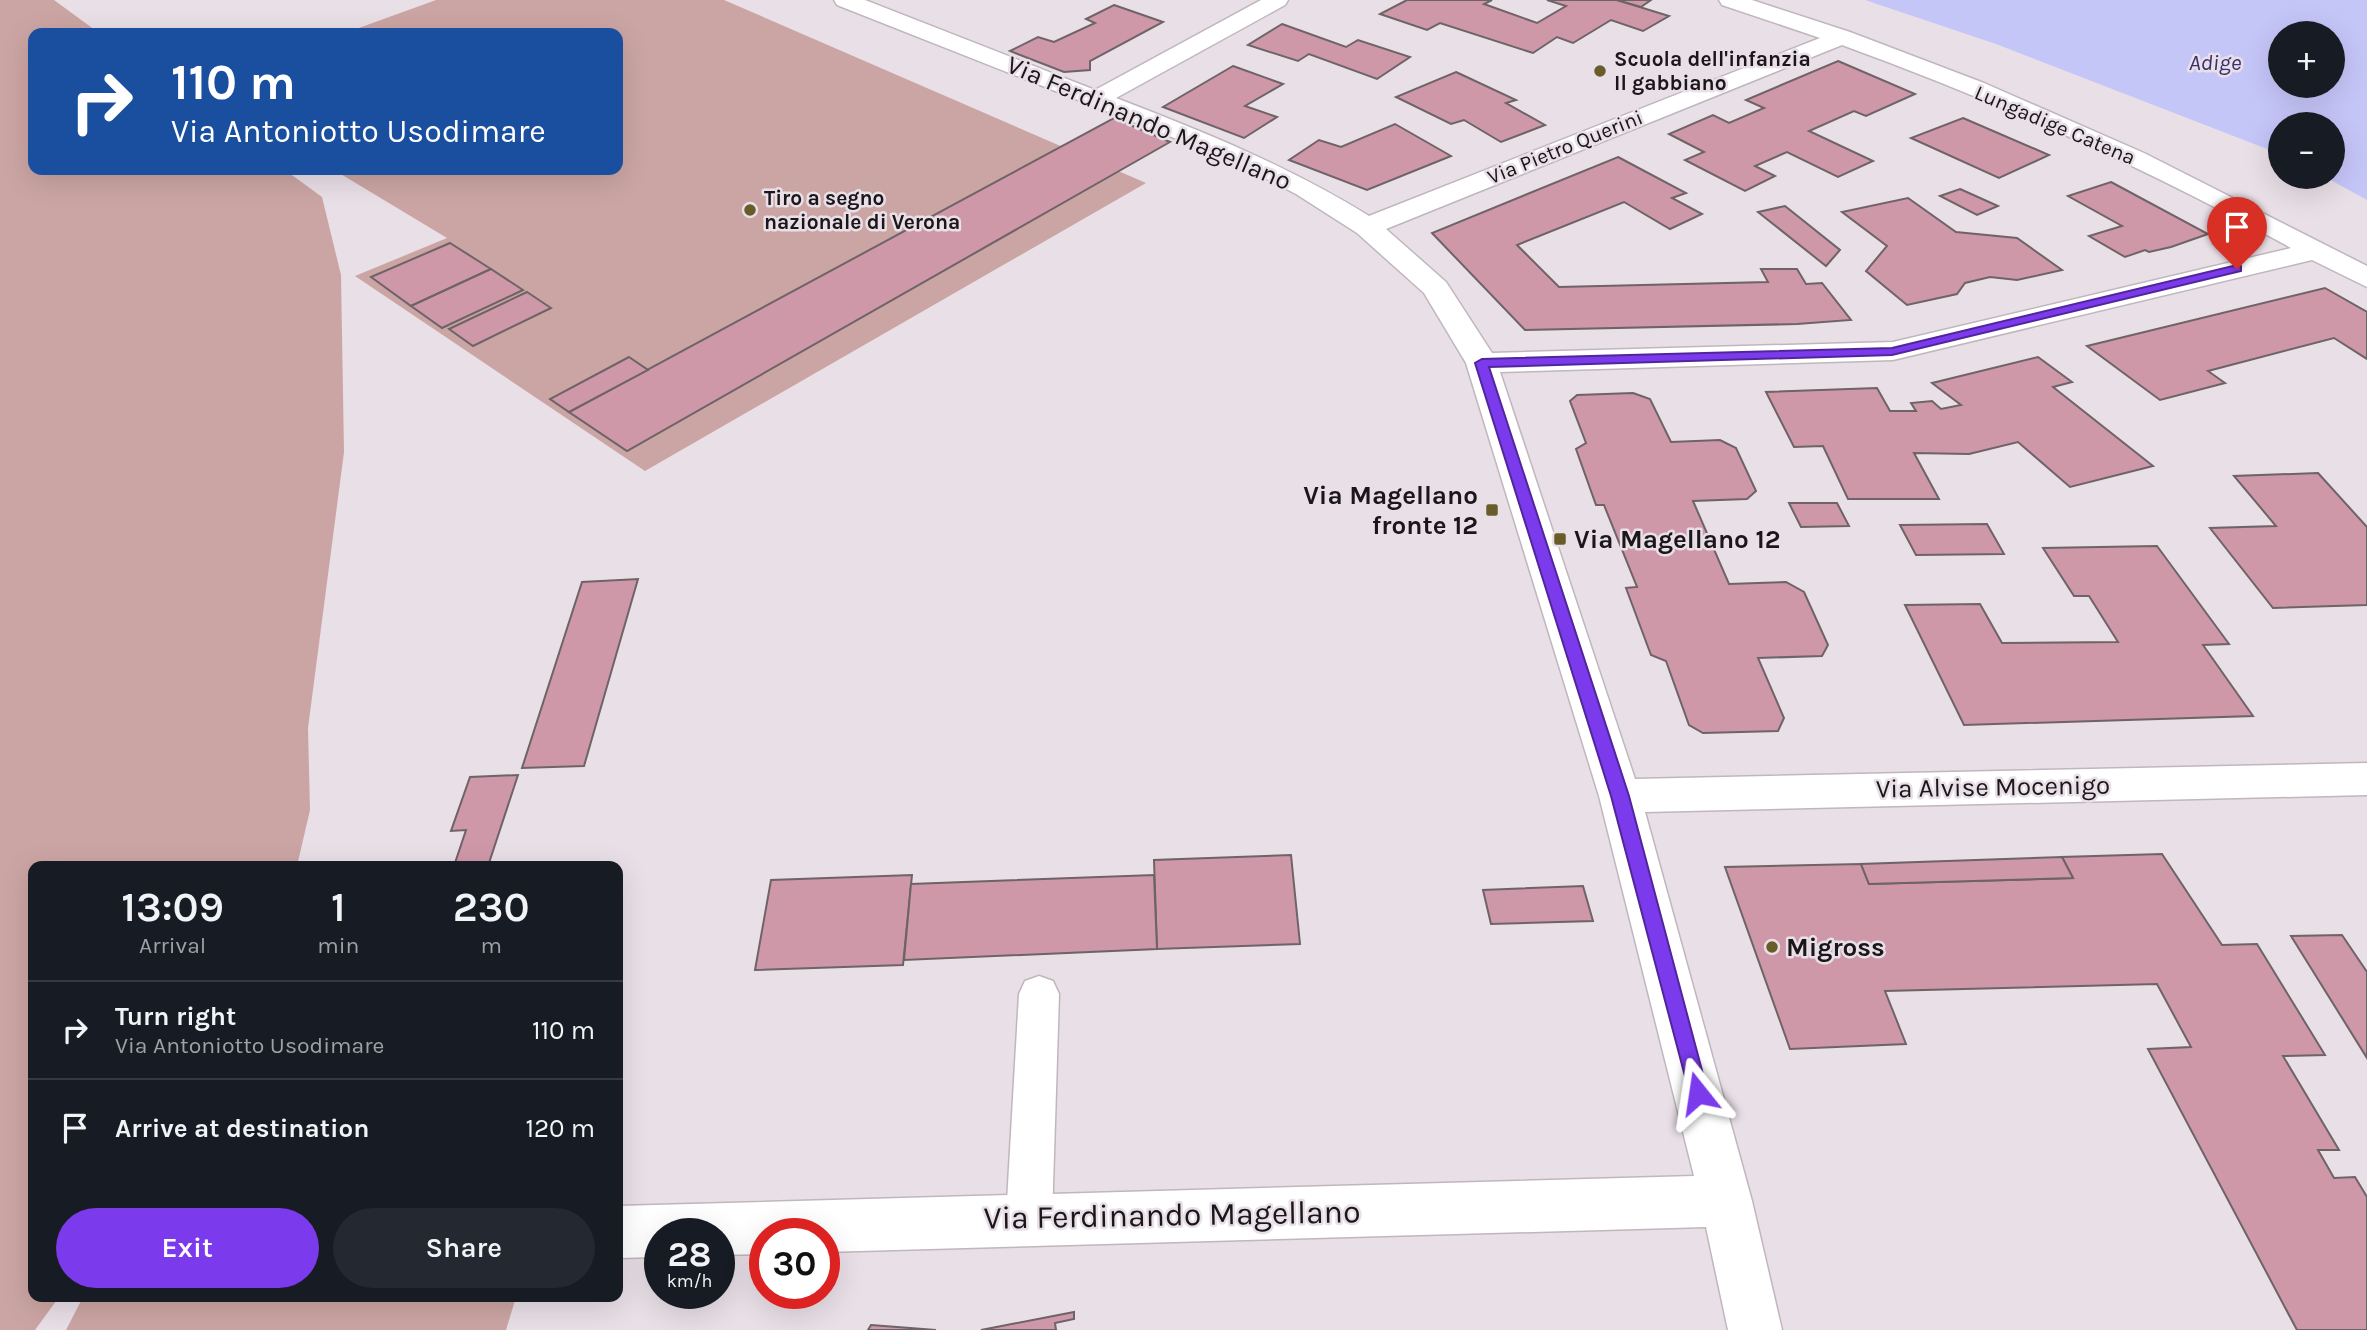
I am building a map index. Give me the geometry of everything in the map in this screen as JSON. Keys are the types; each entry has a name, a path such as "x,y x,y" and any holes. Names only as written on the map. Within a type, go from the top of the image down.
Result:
{"street":[{"name":"Via Ferdinando Magellano","path":"845,0 1098,98 1239,156 1305,188 1367,227 1436,288 1482,363 1620,796 1726,1201 1755,1330"},
{"name":"Lungadige Catena","path":"1730,0 1842,37 2081,132 2317,250 2367,278"},
{"path":"1098,98 1261,2"},
{"name":"Via Pietro Querini","path":"1367,227 1842,37"},
{"path":"1482,363 1892,351 2317,250"},
{"name":"Via Alvise Mocenigo","path":"1620,796 2367,779"},
{"name":"Via Ferdinando Magellano","path":"623,1232 1726,1201"}],"lane":[{"path":"1029,1219 1039,994"}],"shaded area":[{"path":"0,0 54,0 92,28 28,28 28,175 292,175 322,197 341,275 344,452 308,728 310,810 298,861 28,861 28,1302 55,1302 35,1330 0,1330"},
{"name":"Tiro a segno nazionale di Verona","path":"436,0 724,0 1146,183 645,471 355,276 447,238 342,175 623,175 623,28 359,28"},
{"path":"80,1302 514,1302 506,1330 66,1330"}],"water":[{"name":"Adige","path":"1865,0 2367,0 2367,200 2345,188 2345,112 2268,112 2268,149 1996,44"}],"building":[{"path":"1407,0 1492,0 1484,4 1537,23 1566,6 1547,0 1617,0 1669,16 1643,31 1611,20 1573,43 1557,37 1533,53 1440,23 1427,30 1380,14"},
{"path":"1617,0 1651,0 1641,7"},
{"path":"1114,5 1163,22 1090,61 1090,70 1064,72 1010,51 1038,37 1054,42 1095,23 1086,19"},
{"path":"1282,24 1346,47 1358,40 1410,57 1377,79 1309,54 1298,61 1248,45"},
{"path":"1838,61 1915,94 1866,116 1854,111 1809,131 1873,161 1838,177 1787,152 1755,166 1775,176 1745,191 1685,160 1704,152 1669,134 1713,115 1729,123 1764,108 1746,100"},
{"path":"1233,66 1283,84 1245,106 1277,117 1244,138 1163,107"},
{"path":"1456,72 1516,100 1506,103 1545,125 1501,142 1464,120 1451,124 1396,97"},
{"path":"1114,118 1170,142 627,451 569,412"},
{"path":"1963,118 2049,155 1999,178 1911,138"},
{"path":"1395,124 1451,156 1367,190 1289,160 1319,140 1341,147"},
{"path":"1618,157 1686,193 1672,198 1702,214 1670,229 1624,202 1517,245 1559,287 1768,282 1761,269 1797,269 1806,284 1822,283 1851,320 1797,324 1525,330 1432,233"},
{"path":"2111,182 2208,234 2171,247 2149,252 2145,250 2125,257 2089,236 2122,226 2068,196"},
{"path":"1960,189 1998,206 1977,215 1940,196"},
{"path":"1908,198 1956,232 2017,238 2062,270 2017,280 1990,277 1965,283 1957,294 1907,305 1866,271 1887,246 1842,212"},
{"path":"1785,206 1840,250 1826,266 1758,212"},
{"path":"450,243 491,269 411,306 371,277"},
{"path":"491,269 523,290 442,328 411,306"},
{"path":"2325,288 2367,312 2367,359 2334,338 2208,371 2225,383 2160,400 2087,346"},
{"path":"527,292 551,308 473,346 449,329"},
{"path":"629,357 648,370 569,412 550,399"},
{"path":"2038,357 2072,382 2053,387 2153,466 2070,487 2018,442 1969,454 1914,453 1939,499 1848,499 1823,446 1794,447 1766,392 1877,388 1890,411 1916,411 1911,403 1932,401 1941,409 1961,405 1932,383"},
{"path":"1633,393 1650,399 1671,442 1720,440 1736,448 1756,491 1747,499 1693,501 1729,584 1786,582 1804,592 1828,645 1822,656 1758,658 1784,718 1778,731 1703,733 1689,725 1666,661 1651,655 1626,588 1637,587 1604,505 1596,505 1576,449 1586,443 1570,401 1577,395"},
{"path":"2318,473 2367,527 2367,605 2273,608 2210,528 2276,526 2234,476"},
{"path":"1789,503 1837,503 1849,526 1801,527"},
{"path":"1987,524 2004,554 1916,555 1900,525"},
{"path":"2157,546 2229,644 2203,645 2253,716 1964,725 1905,605 1980,604 2002,643 2118,642 2089,596 2074,596 2043,548"},
{"path":"638,579 584,766 522,768 582,582"},
{"path":"518,775 490,861 456,861 466,830 451,831 470,777"},
{"path":"2162,854 2222,945 2257,944 2325,1055 2283,1056 2339,1150 2318,1150 2334,1178 2355,1177 2367,1197 2367,1330 2297,1330 2148,1049 2191,1047 2157,984 1885,991 1906,1044 1790,1049 1725,867 1861,864 1869,884 2073,878 2062,857"},
{"path":"1291,855 1300,944 1157,949 1154,860"},
{"path":"2062,857 2073,878 1869,884 1861,864"},
{"path":"912,875 903,965 755,970 771,880"},
{"path":"1154,875 1157,949 904,960 911,884"},
{"path":"1583,886 1593,921 1491,924 1483,890"},
{"path":"2342,935 2367,972 2367,1058 2291,936"},
{"path":"1074,1312 1074,1319 1055,1323 1056,1330 981,1330"},
{"path":"871,1325 936,1330 868,1330"}],"place":[{"name":"Scuola dell'infanzia Il gabbiano","path":"1600,71"},
{"name":"Tiro a segno nazionale di Verona","path":"750,210"},
{"name":"Via Magellano fronte 12","path":"1492,510"},
{"name":"Via Magellano 12","path":"1560,539"},
{"name":"Migross","path":"1772,947"}],"route":[{"path":"1698,1093 1620,796 1482,363 1892,351 2237,269"}]}
